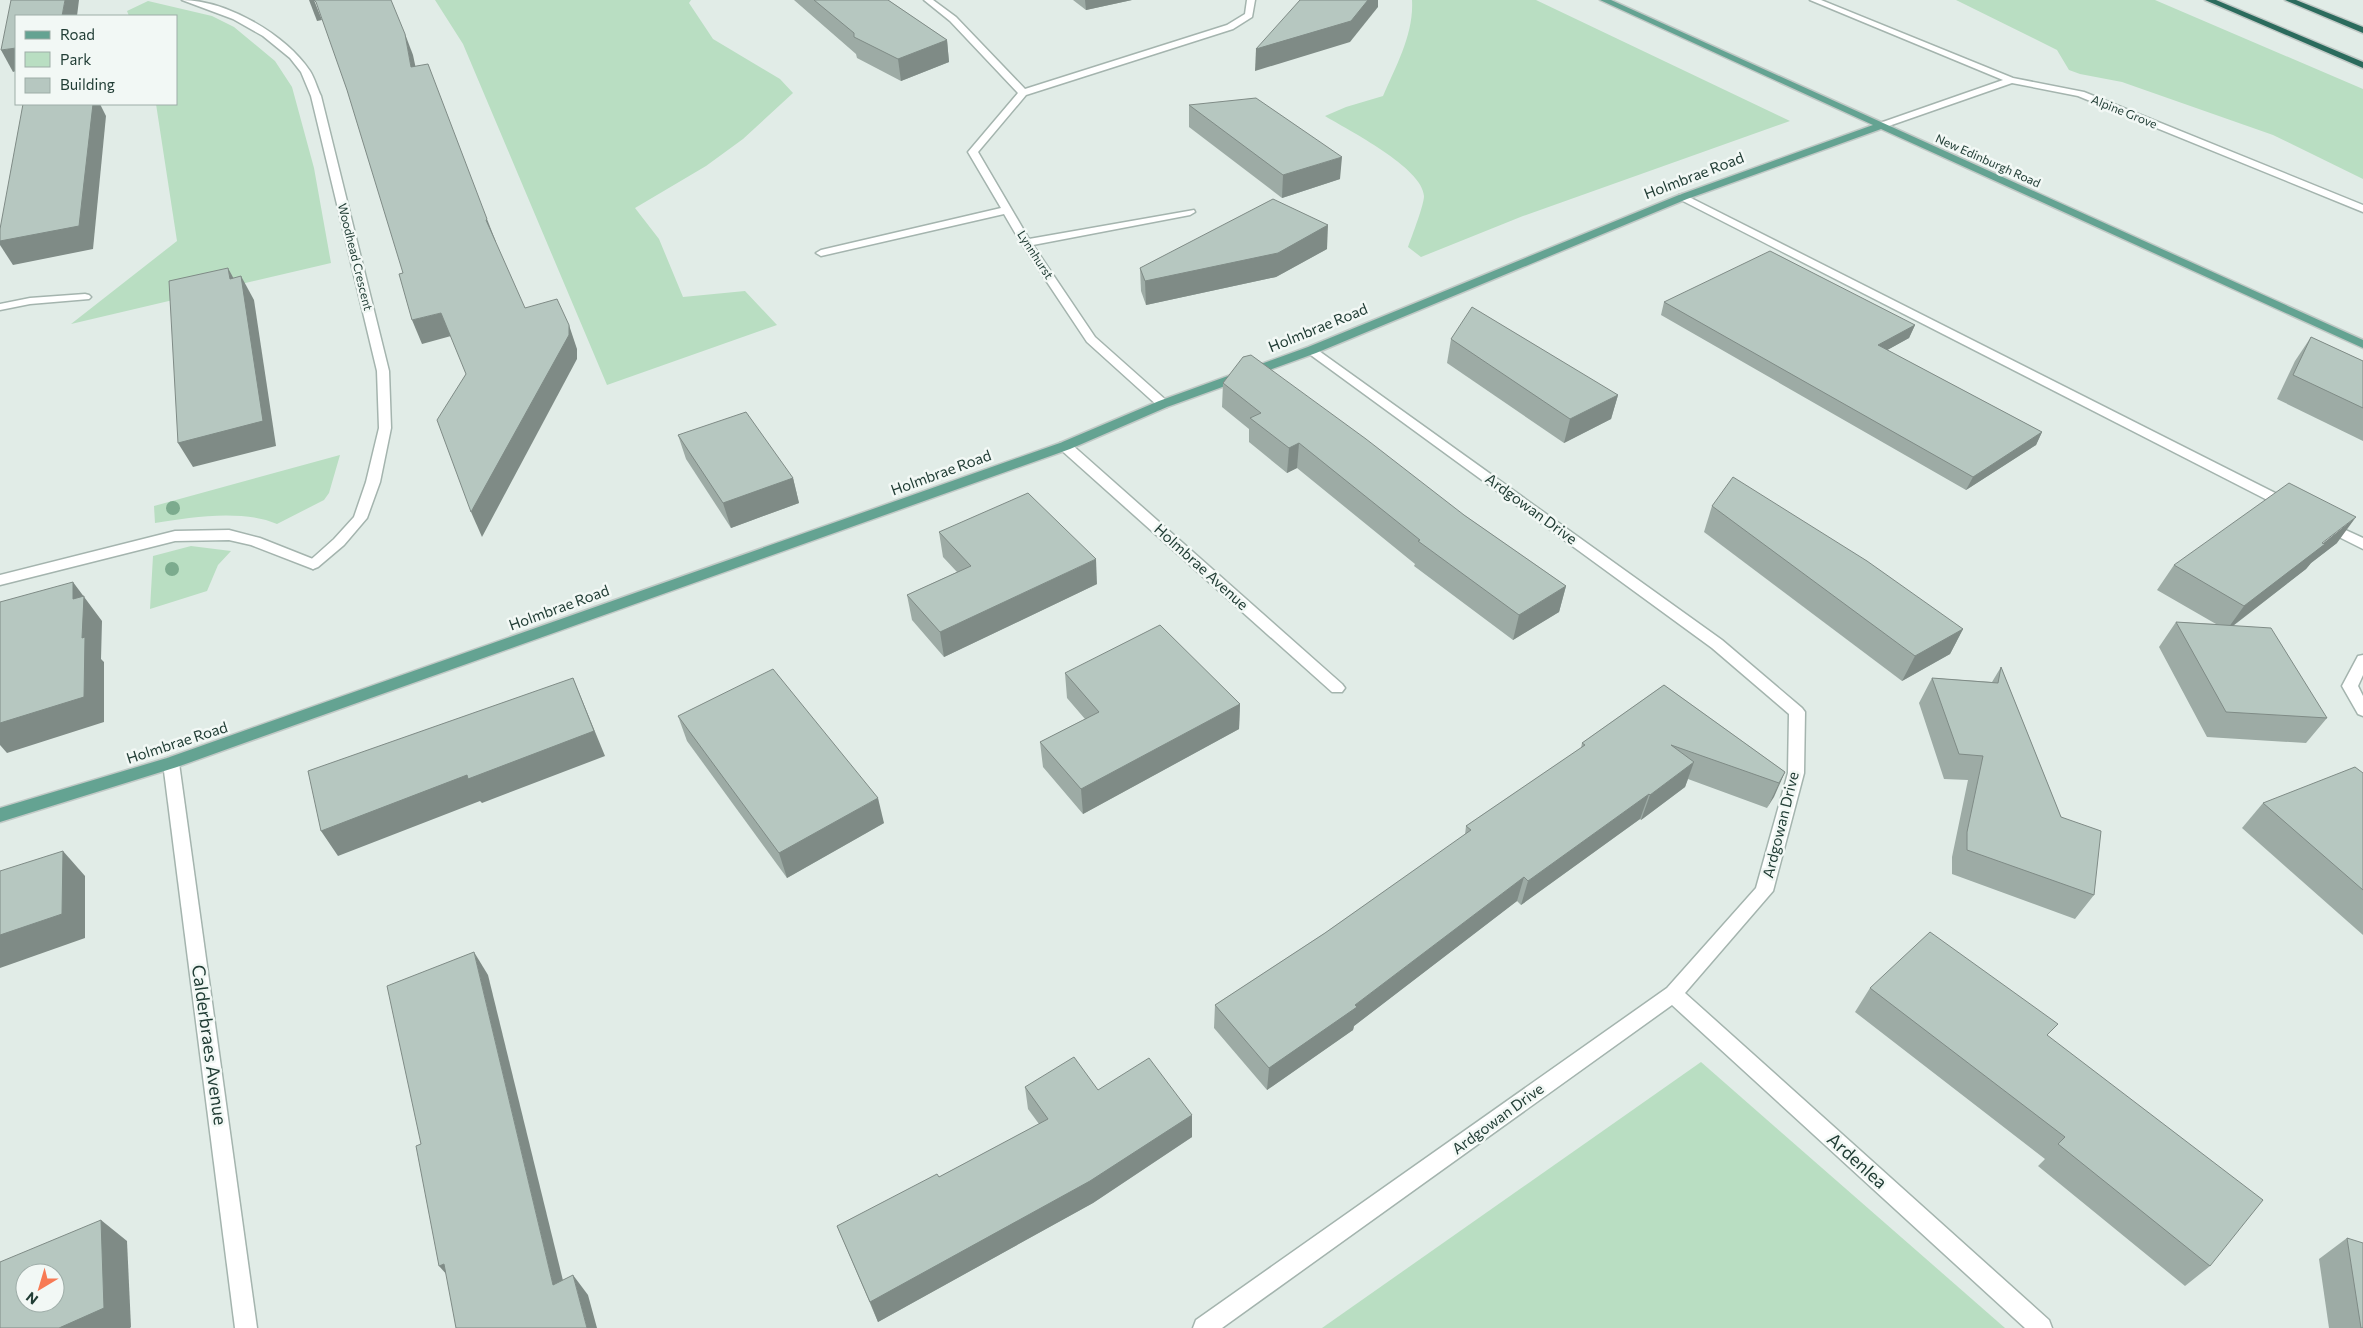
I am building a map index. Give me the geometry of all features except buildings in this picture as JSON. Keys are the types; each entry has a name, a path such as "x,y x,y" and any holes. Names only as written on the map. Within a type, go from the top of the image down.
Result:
{"highway":[{"path":"2209,0 2363,65"},
{"path":"2289,0 2363,30"}],"main road":[{"name":"New Edinburgh Road","path":"1604,0 2363,344"},
{"name":"Holmbrae Road","path":"0,815 172,763 1065,446 1163,404 1312,350 1683,197 1880,126"}],"street":[{"name":"Woodhead Crescent","path":"1,580 175,536 229,535 255,542 313,564 339,542 360,518 370,491 385,428 383,371 316,96 306,72 273,39 249,22 186,0"},
{"path":"928,0 953,19 1023,93 1230,27 1249,15 1251,0"},
{"name":"Alpine Grove","path":"1814,0 2010,80 2081,94 2363,209"},
{"path":"1880,126 2010,80"},
{"name":"Lynnhurst","path":"1023,93 973,152 1026,243 1091,339 1163,404"},
{"path":"1683,197 2301,512"},
{"path":"821,252 1007,210"},
{"path":"1026,243 1190,212"},
{"path":"0,307 30,300 85,297"},
{"name":"Ardgowan Drive","path":"1204,1328 1673,994 1764,891 1796,773 1797,712 1717,644 1312,350"},
{"name":"Holmbrae Avenue","path":"1065,446 1337,688"},
{"path":"2319,521 2363,544"},
{"path":"2363,660 2350,686 2363,710"},
{"name":"Calderbraes Avenue","path":"172,763 246,1328"},
{"name":"Ardenlea","path":"1673,994 2041,1328"}],"green space":[{"path":"435,0 691,0 689,3 713,39 780,79 793,93 743,139 706,166 635,208 659,239 683,297 745,291 777,325 607,385 463,44"},
{"path":"1412,0 1536,0 1790,121 1523,216 1421,257 1408,247 1418,221 1424,196 1420,185 1398,162 1383,151 1325,116 1346,107 1383,96 1407,37 1412,13"},
{"path":"1956,0 2155,0 2363,89 2363,179 2273,135 2122,82 2069,70 2057,50"},
{"path":"148,1 212,16 234,27 275,61 292,87 314,168 331,263 71,324 177,241 156,105 178,105 178,15 129,15 127,11"},
{"path":"340,455 329,493 324,500 277,524 263,519 233,516 200,517 155,523 154,506"},
{"path":"191,546 231,551 218,565 207,591 150,609 153,556"},
{"path":"1701,1062 2005,1328 1322,1328"}]}
